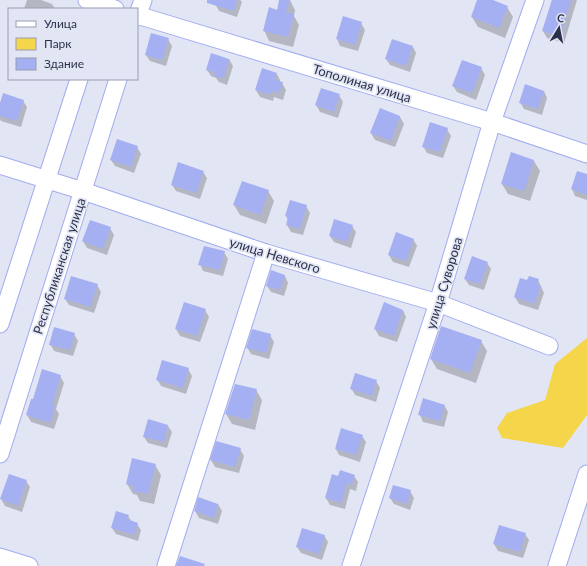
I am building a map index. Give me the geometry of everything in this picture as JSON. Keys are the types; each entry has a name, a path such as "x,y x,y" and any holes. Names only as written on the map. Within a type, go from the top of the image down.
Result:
{"street":[{"name":"улица Суворова","path":"351,566 438,303 492,122 535,0"},
{"name":"Тополиная улица","path":"139,12 492,122 587,154"},
{"path":"0,324 79,80"},
{"name":"Республиканская улица","path":"0,454 118,80"},
{"name":"улица Невского","path":"0,165 266,253 438,303 549,346"},
{"path":"166,566 266,253"},
{"path":"557,566 587,474"},
{"path":"0,557 29,566"}],"green space":[{"path":"587,338 587,415 563,448 502,438 497,428 507,413 545,400 555,364"}],"building":[{"path":"207,0 237,0 234,11 207,3"},
{"path":"279,0 290,0 286,12 294,14 288,37 263,31 269,7 277,10"},
{"path":"477,0 493,0 508,6 499,28 471,17"},
{"path":"552,0 571,0 560,37 542,31"},
{"path":"343,16 362,22 355,45 336,39"},
{"path":"151,33 169,38 162,60 145,55"},
{"path":"392,39 413,46 406,66 385,59"},
{"path":"211,53 229,59 224,78 214,76 215,72 206,70"},
{"path":"462,60 482,67 472,93 452,86"},
{"path":"262,68 277,73 275,80 283,82 279,93 271,91 270,95 255,90"},
{"path":"525,84 544,91 538,109 519,103"},
{"path":"321,88 340,94 334,112 315,105"},
{"path":"3,93 24,100 17,121 0,116 0,103"},
{"path":"380,108 400,116 391,141 370,133"},
{"path":"430,122 448,128 440,152 422,147"},
{"path":"117,139 138,146 131,167 110,160"},
{"path":"511,152 534,160 524,191 501,184"},
{"path":"178,162 204,171 196,193 171,185"},
{"path":"577,171 587,174 587,195 571,189"},
{"path":"242,181 269,190 260,215 233,205"},
{"path":"290,200 307,205 300,229 286,225 288,217 285,216"},
{"path":"334,219 353,225 347,242 329,236"},
{"path":"90,220 111,227 103,249 82,241"},
{"path":"396,232 414,239 406,261 388,255"},
{"path":"204,246 225,251 220,270 198,265"},
{"path":"472,256 488,262 480,284 464,279"},
{"path":"271,270 285,275 280,290 266,286"},
{"path":"71,276 98,284 90,307 64,299"},
{"path":"529,276 539,279 537,284 541,286 534,304 514,297 520,278 527,280"},
{"path":"184,302 206,309 197,336 175,329"},
{"path":"384,302 403,310 394,336 374,329"},
{"path":"441,326 482,340 470,373 430,359"},
{"path":"54,327 75,333 70,350 49,345"},
{"path":"252,329 271,334 266,353 246,348"},
{"path":"162,360 189,368 183,388 156,380"},
{"path":"42,369 61,375 52,405 55,406 50,423 26,415 31,399 33,399"},
{"path":"355,373 377,380 372,396 350,389"},
{"path":"235,384 257,389 249,420 225,414"},
{"path":"423,398 445,405 440,421 418,415"},
{"path":"148,419 168,425 164,442 143,437"},
{"path":"341,428 363,435 356,455 335,449"},
{"path":"216,441 241,448 235,467 210,460"},
{"path":"132,458 156,464 148,494 133,491 134,486 126,484"},
{"path":"340,470 355,475 352,485 347,483 341,503 325,498 332,474 338,476"},
{"path":"9,474 27,480 18,506 0,499"},
{"path":"393,485 411,490 407,504 389,498"},
{"path":"198,497 218,504 214,518 194,511"},
{"path":"116,511 129,515 127,519 138,523 134,535 111,528"},
{"path":"499,525 526,533 520,552 493,544"},
{"path":"302,528 325,535 319,554 296,547"},
{"path":"180,556 205,564 204,566 176,566"}]}
